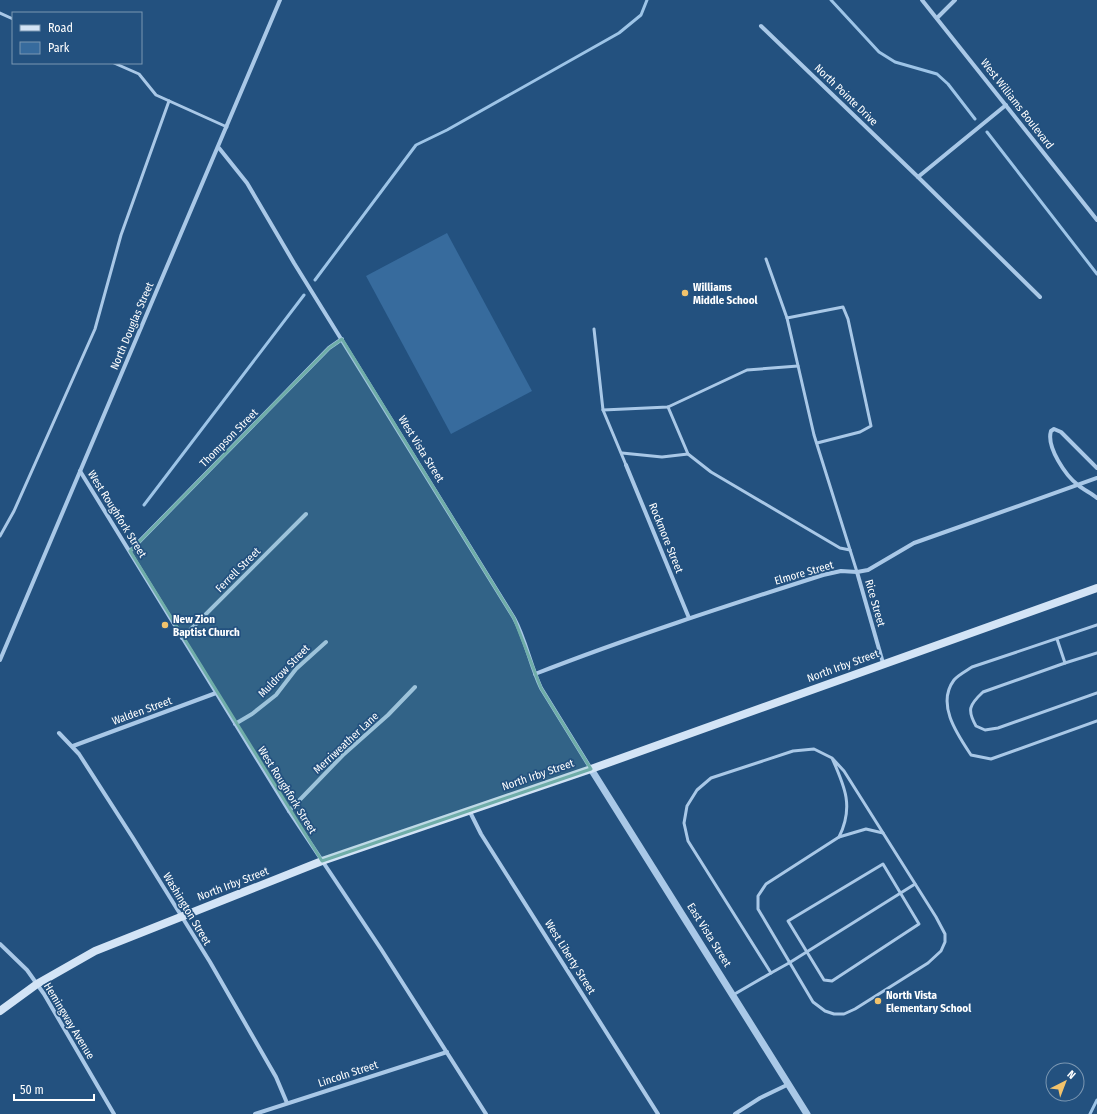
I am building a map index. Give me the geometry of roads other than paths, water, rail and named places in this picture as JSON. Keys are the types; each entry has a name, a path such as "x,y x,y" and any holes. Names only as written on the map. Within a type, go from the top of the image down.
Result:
{"main road":[{"name":"North Irby Street","path":"0,1011 37,984 95,951 322,860 591,769 883,663 1097,588"}],"street":[{"name":"North Douglas Street","path":"0,660 219,148 280,0"},
{"name":"West Williams Boulevard","path":"922,0 1097,220"},
{"path":"937,18 955,0"},
{"name":"North Pointe Drive","path":"761,26 1040,297"},
{"path":"918,177 1006,105"},
{"name":"West Vista Street","path":"219,148 247,183 294,263 514,618 525,642 534,674 591,769"},
{"name":"Thompson Street","path":"130,551 329,348 342,339"},
{"path":"1097,468 1061,432 1054,429 1051,431 1050,442 1054,453 1078,485 1097,498"},
{"name":"Rockmore Street","path":"626,464 689,618"},
{"name":"West Roughfork Street","path":"80,471 289,811 486,1114"},
{"name":"Elmore Street","path":"534,674 607,646 823,575 841,571 857,572 868,570 914,543 1097,478"},
{"name":"Ferrell Street","path":"182,638 306,514"},
{"name":"Rice Street","path":"857,572 883,663"},
{"name":"Muldrow Street","path":"235,724 252,714 276,694 296,669 326,642"},
{"name":"Merriweather Lane","path":"289,811 343,756 388,716 415,687"},
{"name":"Walden Street","path":"74,746 216,693"},
{"name":"Washington Street","path":"59,733 74,746 210,962 276,1077 287,1103"},
{"name":"East Vista Street","path":"591,769 807,1114"},
{"name":"West Liberty Street","path":"469,810 486,840 658,1114"},
{"name":"Hemingway Avenue","path":"0,944 27,970 37,984 114,1114"},
{"name":"Lincoln Street","path":"255,1114 447,1052"},
{"path":"735,1114 760,1098 789,1084"}],"lane":[{"path":"0,14 12,19"},
{"path":"116,64 139,74 156,95 227,127"},
{"path":"0,536 14,511 95,329 121,235 170,101"},
{"path":"766,259 787,318 817,443 857,572"},
{"path":"787,318 843,307 848,319 871,426 860,432 817,443"},
{"path":"594,329 603,410 626,464"},
{"path":"603,410 668,407 746,370 798,366"},
{"path":"668,407 688,454 711,472 840,548 850,550"},
{"path":"622,454 662,457 688,454"},
{"path":"1097,625 972,667 954,679 949,690 946,708 958,736 970,755 991,759 1097,721"},
{"path":"1057,639 1065,663"},
{"path":"1097,653 982,692 972,701 970,714 976,726 985,730 998,728 1097,693"},
{"path":"771,973 688,841 684,823 687,806 697,790 711,778 793,750 814,749 832,758 844,771 883,833 915,884 945,934 945,942 941,951 915,971 855,1009 844,1014 834,1014 825,1011 813,1002 758,909 758,896 766,884 839,837 866,829 883,833"},
{"path":"832,758 846,795 848,813 845,825 839,837"},
{"path":"883,864 901,893 919,924 832,981 824,980 788,921 883,864"},
{"path":"733,995 789,963 915,884"}],"waterway":[{"path":"315,280 416,145 447,130 619,33 641,15 647,0"},
{"path":"831,0 879,52 895,62 937,74 948,84 975,119"},
{"path":"987,132 1097,274"},
{"path":"144,505 304,295"},
{"path":"1090,1114 1097,1100"}],"place":[{"name":"Williams Middle School","path":"685,293"},
{"name":"New Zion Baptist Church","path":"165,625"},
{"name":"North Vista Elementary School","path":"878,1001"}]}
